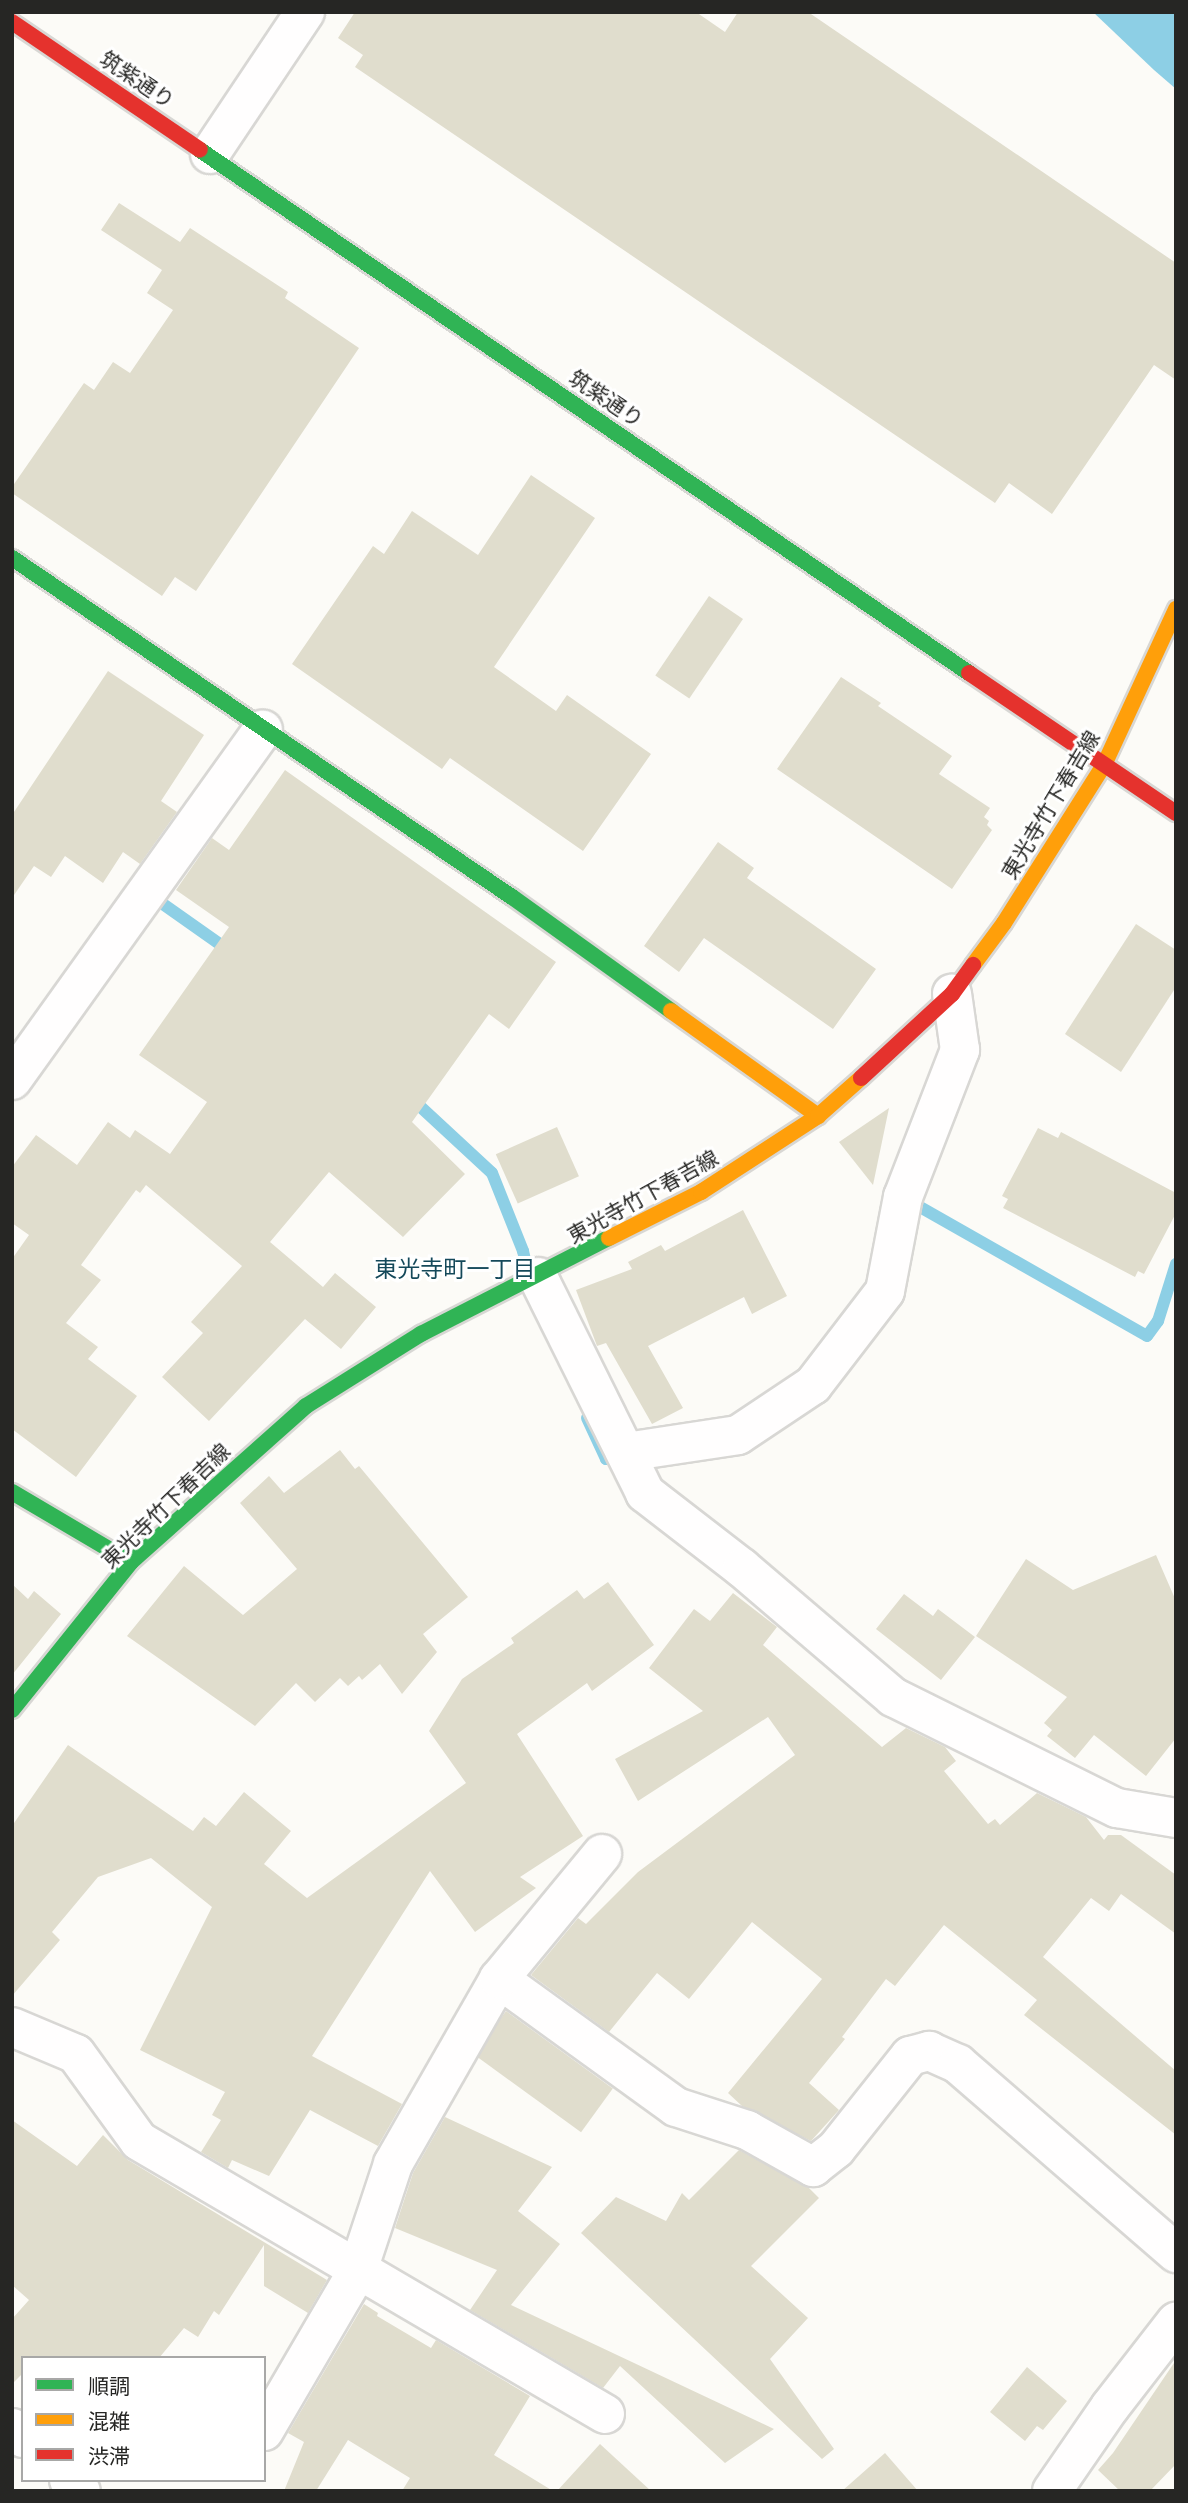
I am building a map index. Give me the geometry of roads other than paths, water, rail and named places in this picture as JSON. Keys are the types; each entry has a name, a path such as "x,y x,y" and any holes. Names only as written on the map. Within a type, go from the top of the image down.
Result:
{"street":[{"path":"210,154 305,12"},
{"name":"筑紫通り","path":"12,22 210,154 1176,813"},
{"path":"12,558 512,897 818,1116"},
{"name":"東光寺竹下春吉線","path":"12,1710 131,1562 306,1406 421,1334 701,1192 818,1116 952,994 1004,923 1104,765 1176,609"},
{"path":"12,1080 263,730"},
{"path":"626,1452 738,1435 813,1385 885,1291 903,1197 960,1049 952,994"},
{"path":"538,1277 645,1493 743,1568 893,1697 1117,1808 1176,1818"},
{"path":"12,1492 131,1562"},
{"path":"266,2428 358,2270 393,2164 499,1979 602,1854"},
{"path":"499,1979 676,2107 747,2130 813,2167 836,2149 910,2056 929,2050 958,2064 1176,2253"},
{"path":"12,2027 76,2054 139,2141 605,2414"},
{"path":"1052,2491 1110,2407 1176,2322"}],"water":[{"path":"1093,12 1176,12 1176,89 1154,70"}],"waterway":[{"path":"153,897 231,952"},
{"path":"411,1098 492,1173 523,1251 529,1276"},
{"path":"908,1210 913,1203 1147,1336 1158,1321 1176,1264"},
{"path":"587,1418 606,1459 624,1458"}],"district":[{"name":"東光寺町一丁目","path":"455,1269"}]}
